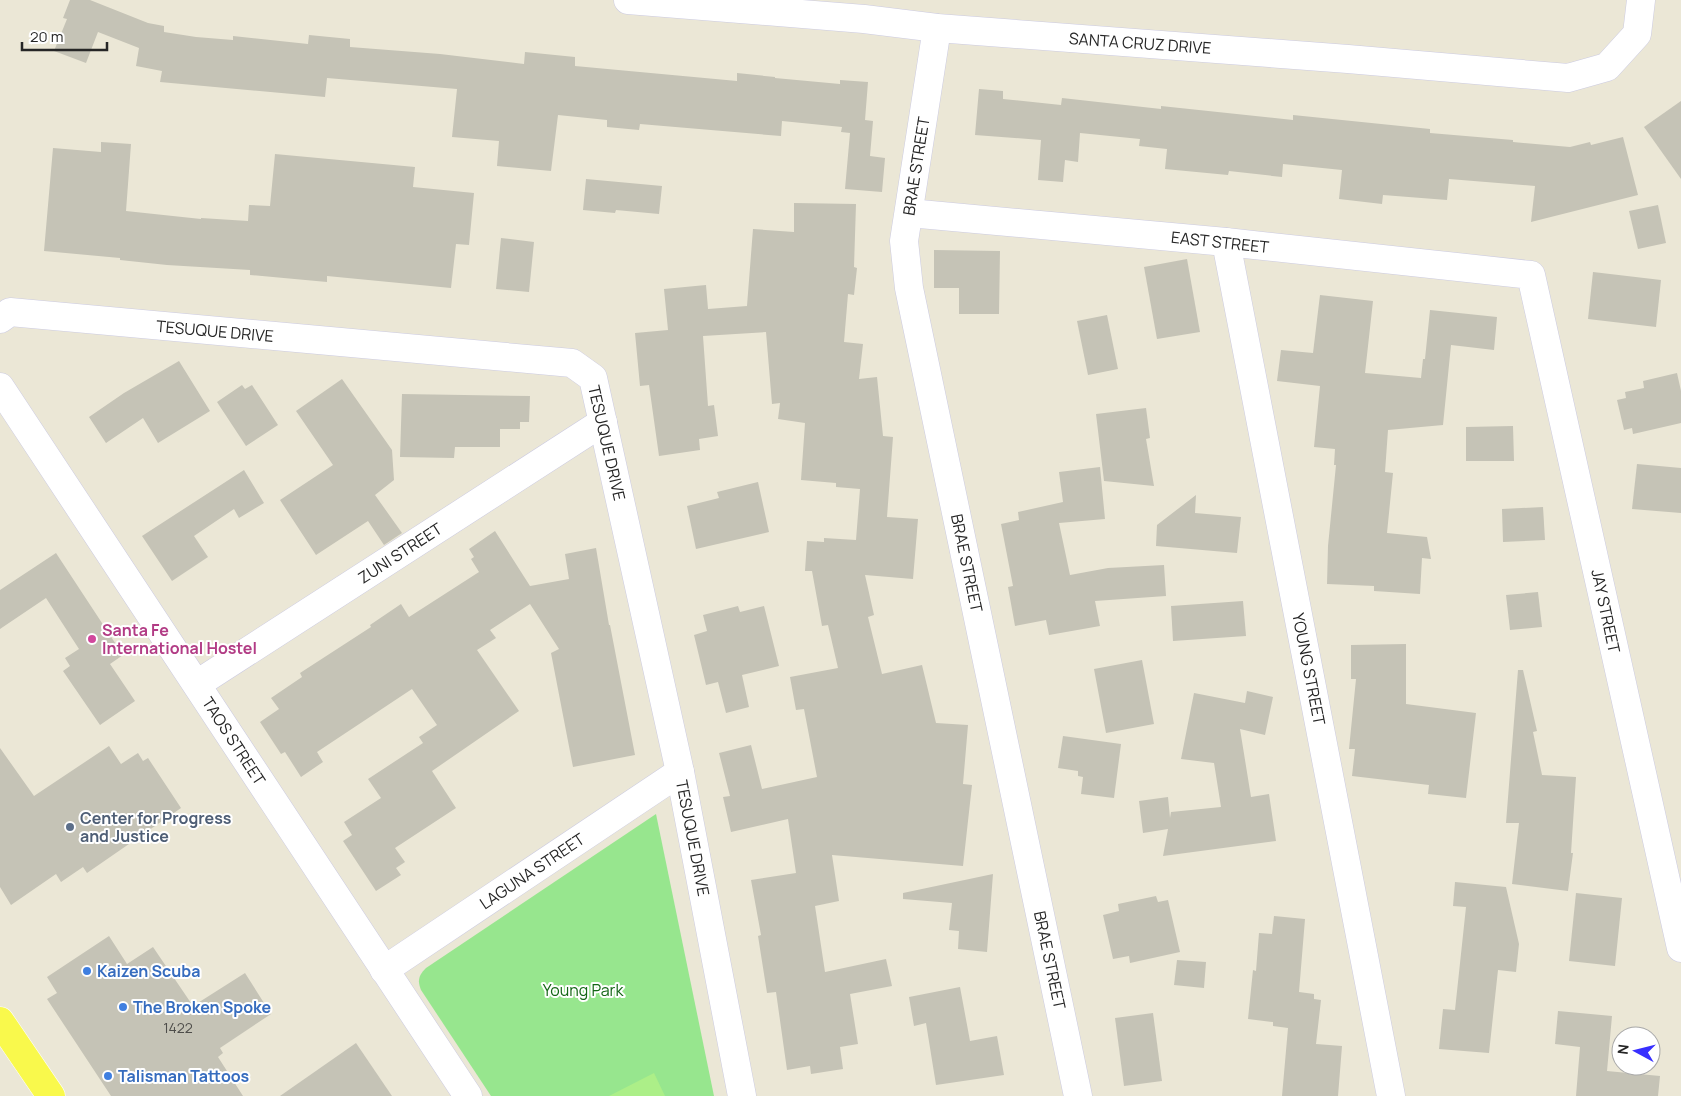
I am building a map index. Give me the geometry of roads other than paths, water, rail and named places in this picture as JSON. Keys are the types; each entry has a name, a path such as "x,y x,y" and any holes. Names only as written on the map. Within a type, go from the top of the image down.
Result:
{"main road":[{"path":"0,1021 52,1096"}],"street":[{"name":"SANTA CRUZ DRIVE","path":"628,0 864,19 937,28 1348,59 1568,78 1607,67 1637,34 1641,0"},
{"name":"BRAE STREET","path":"937,28 904,241 909,288 1078,1096"},
{"name":"EAST STREET","path":"909,213 1226,242 1531,275"},
{"name":"YOUNG STREET","path":"1226,242 1391,1096"},
{"name":"JAY STREET","path":"1531,275 1681,948"},
{"name":"TESUQUE DRIVE","path":"0,318 10,312 572,363 593,378 680,772 742,1096"},
{"name":"TAOS STREET","path":"0,387 468,1096"},
{"name":"ZUNI STREET","path":"197,684 603,422"},
{"name":"LAGUNA STREET","path":"384,970 680,772"}],"place":[{"name":"Santa Fe International Hostel","path":"92,639"},
{"name":"Center for Progress and Justice","path":"70,827"},
{"name":"Kaizen Scuba","path":"87,971"},
{"name":"The Broken Spoke","path":"123,1007"},
{"name":"Talisman Tattoos","path":"108,1076"}],"park label":[{"name":"Young Park","path":"583,990"}]}
